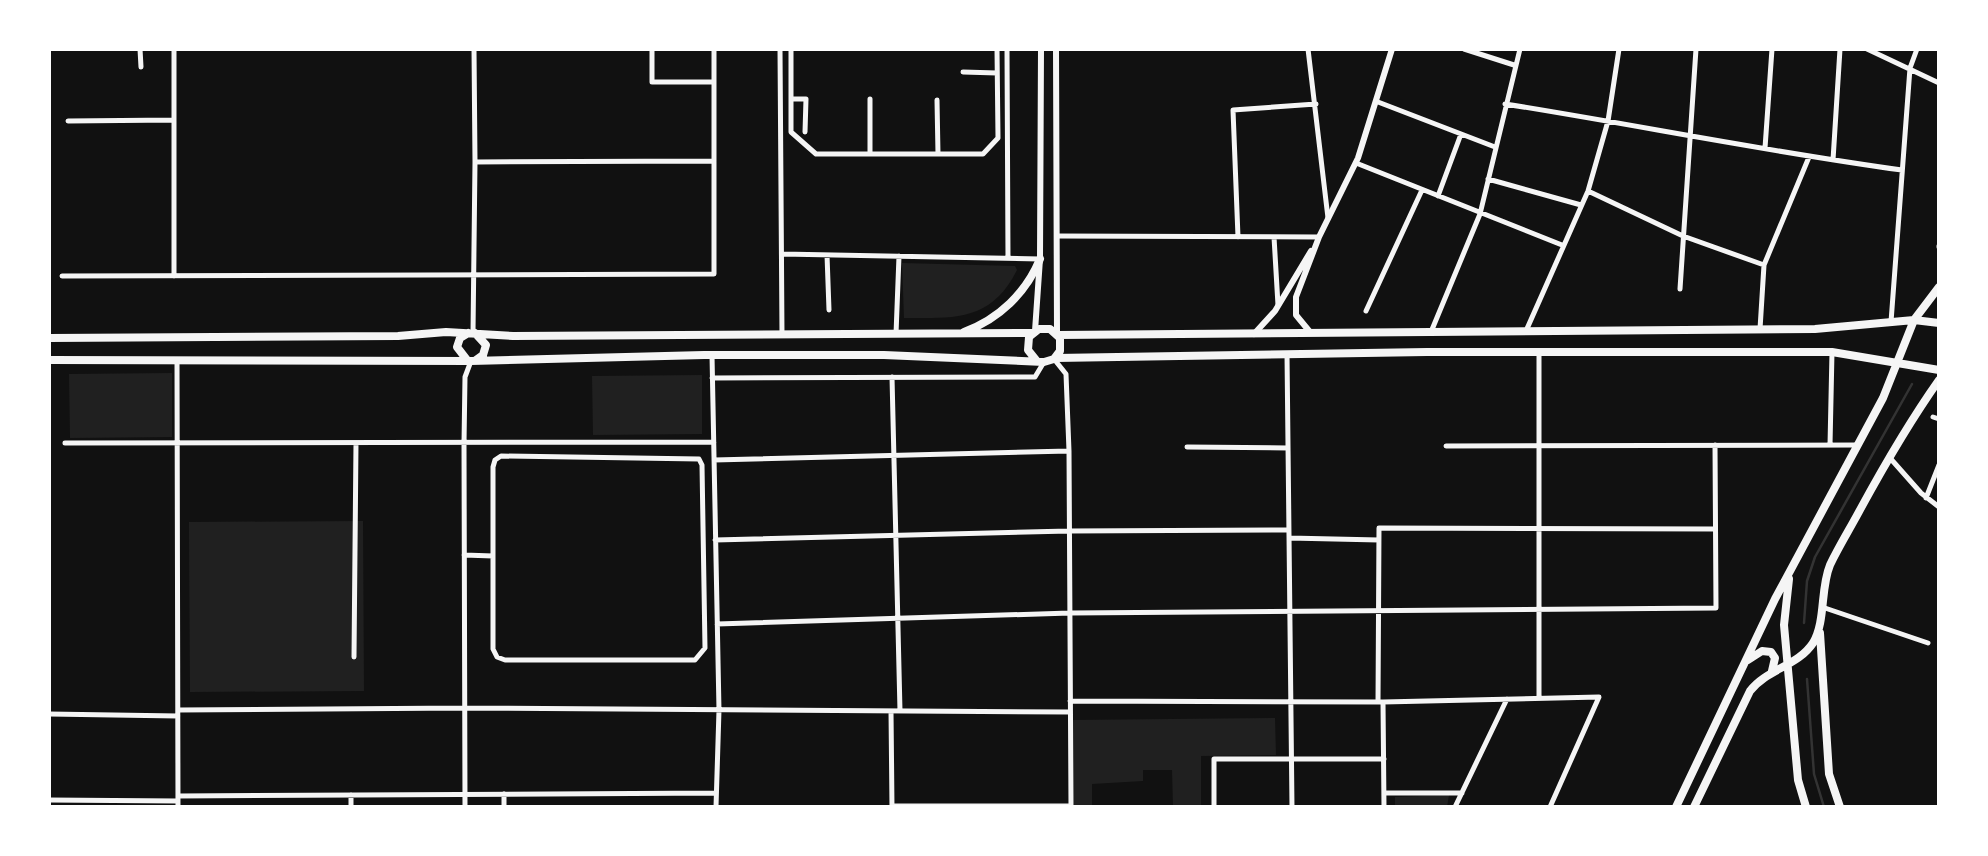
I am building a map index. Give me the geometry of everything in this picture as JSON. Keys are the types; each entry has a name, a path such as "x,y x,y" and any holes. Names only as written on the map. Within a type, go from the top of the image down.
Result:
{"main road":[{"path":"958,334 991,318 1010,303 1030,279 1040,259"},
{"path":"1676,807 1745,661 1859,445 1898,363 1914,320 1939,287"},
{"path":"49,338 472,333 958,334 1034,332 1047,328 1058,334 1253,335 1815,329 1914,320 1939,323"},
{"path":"1034,332 1027,347 1040,361"},
{"path":"471,361 457,347 460,338 472,333"},
{"path":"471,361 486,348 483,339 472,333"},
{"path":"1055,359 1061,346 1058,334"},
{"path":"49,360 471,361 712,355 884,355 1040,361 1287,355 1832,352 1939,370"},
{"path":"1840,807 1829,774 1820,606 1831,564 1890,458 1939,380"},
{"path":"1930,392 1939,388"},
{"path":"1795,563 1784,612 1798,780 1806,807"},
{"path":"1694,807 1750,691 1772,671 1807,650 1819,626"},
{"path":"1745,661 1768,651 1775,657 1772,671"}],"street":[{"path":"140,49 141,67"},
{"path":"174,49 174,276"},
{"path":"472,333 475,276 474,49"},
{"path":"652,49 652,82 714,82"},
{"path":"62,276 714,274 714,49"},
{"path":"780,49 782,334"},
{"path":"791,49 791,132 816,154 983,154 998,138 997,49"},
{"path":"1007,49 1008,258"},
{"path":"1034,332 1040,259 1041,49"},
{"path":"1056,49 1058,334"},
{"path":"1308,49 1328,222"},
{"path":"1253,335 1278,305 1328,222 1356,163 1378,102 1392,49"},
{"path":"1464,49 1514,65"},
{"path":"1432,332 1480,214 1520,49"},
{"path":"1526,331 1588,191 1608,121 1619,49"},
{"path":"1680,289 1696,49"},
{"path":"1765,148 1772,49"},
{"path":"1833,160 1840,49"},
{"path":"1867,49 1939,83"},
{"path":"1891,322 1910,68 1917,49"},
{"path":"963,72 997,73"},
{"path":"791,99 806,99 805,132"},
{"path":"870,99 870,154"},
{"path":"937,100 938,154"},
{"path":"1378,102 1495,146"},
{"path":"1238,237 1233,110 1316,104"},
{"path":"1505,104 1690,134 1809,157 1902,170"},
{"path":"68,121 174,120"},
{"path":"1438,196 1461,134"},
{"path":"1760,329 1764,265 1809,157"},
{"path":"475,162 714,162"},
{"path":"1356,163 1562,245"},
{"path":"1488,178 1581,205"},
{"path":"1366,311 1422,190"},
{"path":"1588,191 1683,236 1764,265"},
{"path":"1057,236 1319,237"},
{"path":"1274,237 1278,305"},
{"path":"1315,334 1298,320 1295,301 1319,237"},
{"path":"782,254 1040,259"},
{"path":"827,255 828,310"},
{"path":"896,334 899,256"},
{"path":"1830,445 1832,352"},
{"path":"1539,353 1539,698"},
{"path":"712,355 719,710 716,807"},
{"path":"1287,355 1292,807"},
{"path":"891,711 892,806 1071,806 1069,452 1066,374 1055,359"},
{"path":"177,360 178,801"},
{"path":"465,807 464,443 465,377 471,361"},
{"path":"712,377 1035,377 1040,361"},
{"path":"892,377 900,711"},
{"path":"65,443 714,442"},
{"path":"354,657 356,443"},
{"path":"717,624 1070,613 1716,608 1715,445"},
{"path":"1446,446 1859,445"},
{"path":"1187,447 1288,448"},
{"path":"714,460 1069,452"},
{"path":"499,457 697,457 702,465 704,653 695,660 502,660 493,649 493,556 493,467 499,457"},
{"path":"1890,458 1926,498 1939,507"},
{"path":"1926,498 1939,465"},
{"path":"1384,807 1379,528 1715,529"},
{"path":"715,540 1069,531 1289,530"},
{"path":"1289,538 1379,540"},
{"path":"464,555 493,556"},
{"path":"1820,606 1928,643"},
{"path":"1070,701 1381,702 1599,697 1550,807"},
{"path":"1455,807 1507,699"},
{"path":"49,714 464,708 1070,712"},
{"path":"1214,807 1214,760 1384,759"},
{"path":"49,800 178,801 351,795 716,793"},
{"path":"1385,793 1462,793"},
{"path":"504,794 504,807"},
{"path":"351,795 351,807"}],"shaded area":[{"path":"902,263 1015,266 1017,270 1007,287 995,299 970,314 939,318 904,318"},
{"path":"172,373 172,437 70,438 69,374"},
{"path":"702,375 702,434 593,435 592,376"},
{"path":"363,521 364,691 190,692 189,522"},
{"path":"1275,718 1276,755 1201,756 1201,807 1173,807 1172,770 1143,770 1143,781 1092,784 1092,807 1072,807 1071,720"},
{"path":"1449,795 1447,807 1395,807 1395,797"}],"waterway":[{"path":"1804,623 1807,581 1815,557 1912,384"},
{"path":"1807,679 1814,774 1824,807"}]}
